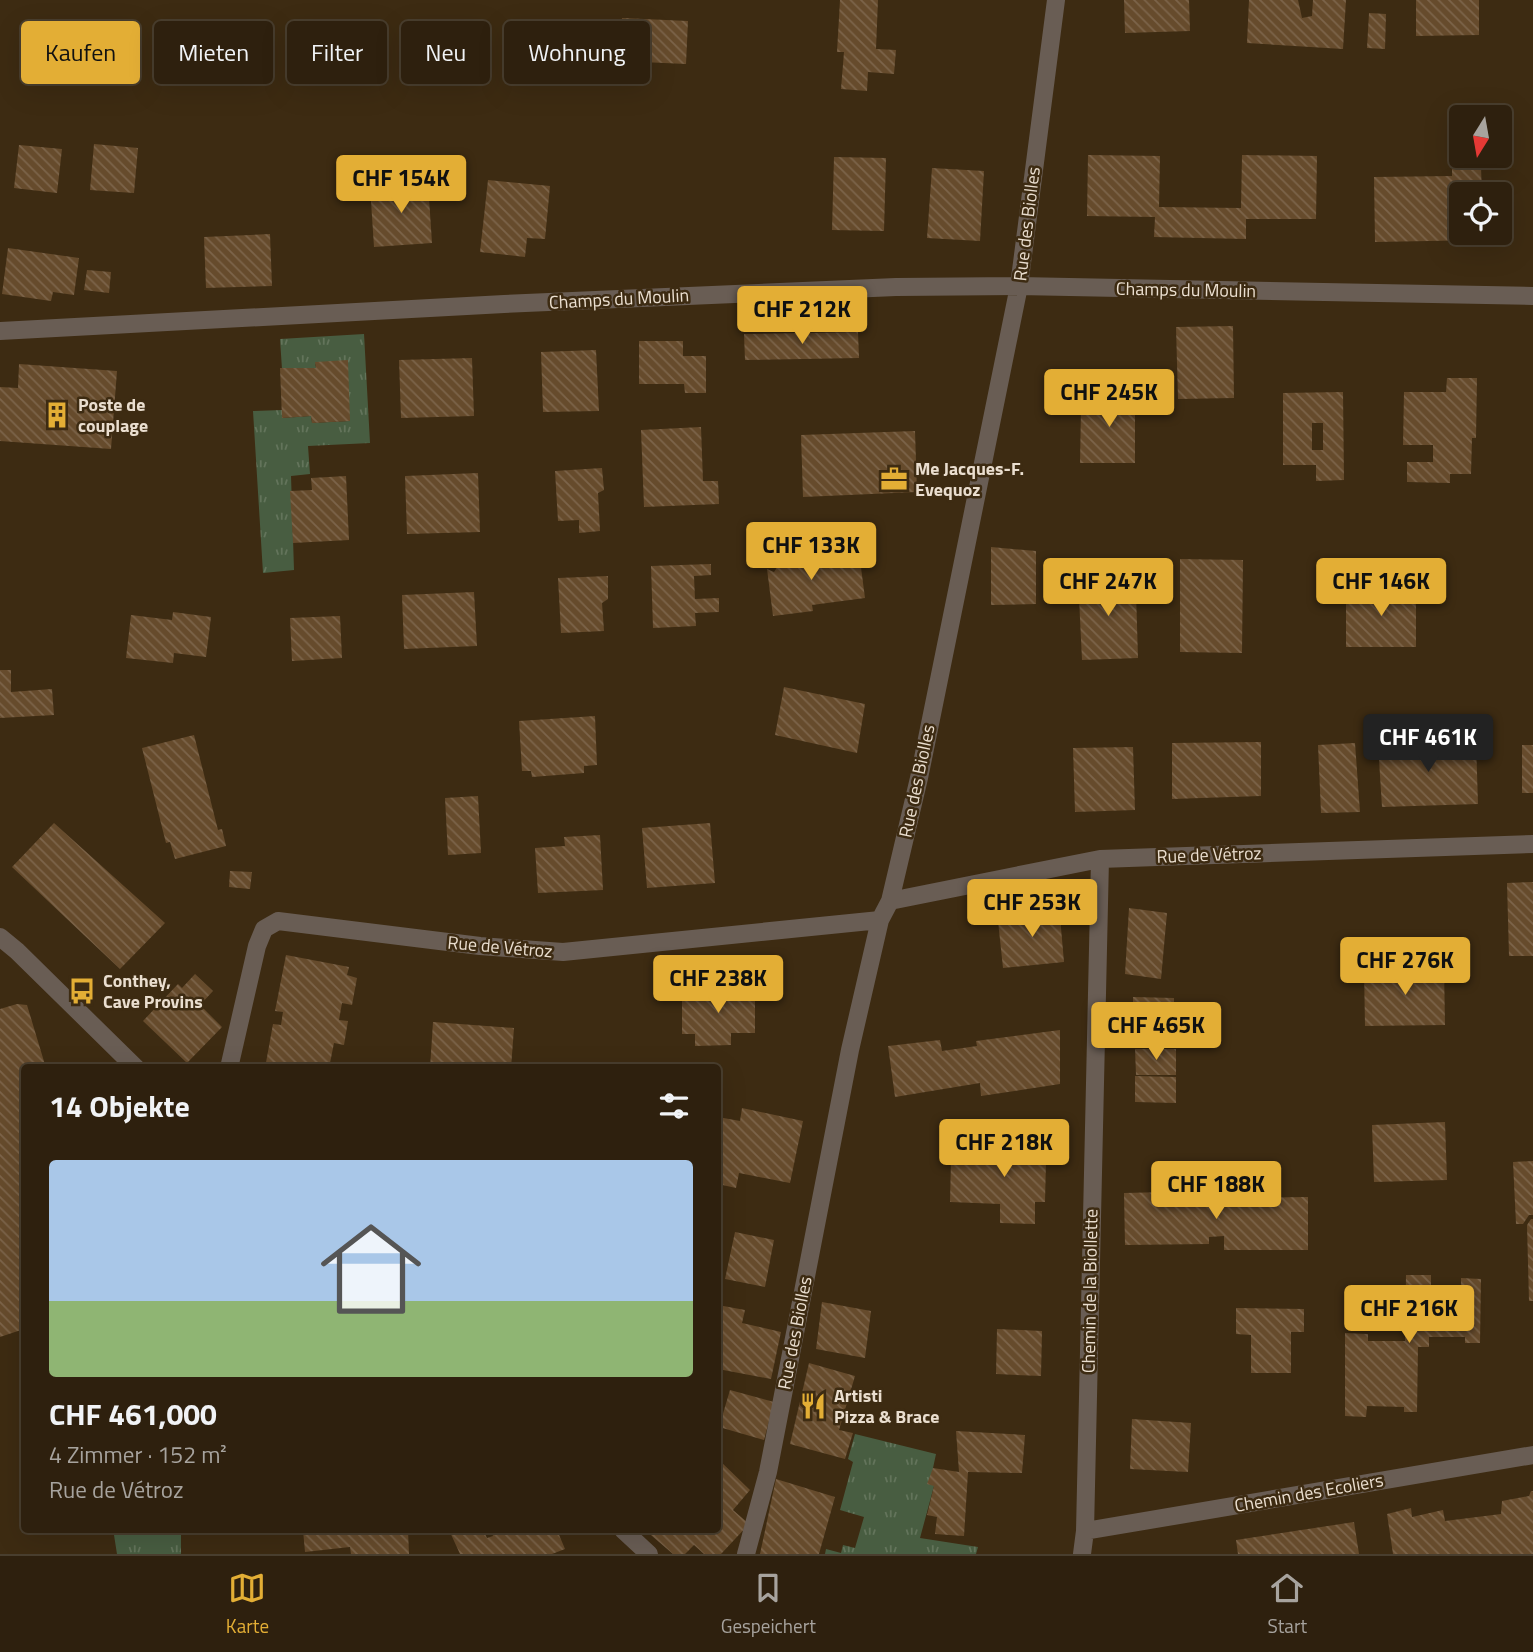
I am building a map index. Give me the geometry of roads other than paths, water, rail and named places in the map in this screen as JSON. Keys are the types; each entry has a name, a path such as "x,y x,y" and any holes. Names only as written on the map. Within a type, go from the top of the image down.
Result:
{"street":[{"name":"Rue des Biolles","path":"746,1554 768,1472 850,1050 880,920 890,901 919,778 1019,286 1056,0"},
{"name":"Champs du Moulin","path":"0,331 896,287 1019,286 1533,296"},
{"name":"Rue de Vétroz","path":"890,901 1100,859 1533,844"},
{"name":"Chemin de la Biollette","path":"1082,1554 1085,1531 1100,859"},
{"name":"Rue de Vétroz","path":"230,1064 257,946 264,929 278,921 491,947 563,952 880,920"},
{"path":"0,937 132,1064"},
{"name":"Chemin des Ecoliers","path":"1085,1531 1533,1455"},
{"path":"626,1533 649,1554"}],"place":[{"name":"Poste de couplage","path":"57,415"},
{"name":"Me Jacques-F. Evequoz","path":"894,479"},
{"name":"Conthey, Cave Provins","path":"82,991"},
{"name":"Artisti Pizza & Brace","path":"813,1406"}]}
